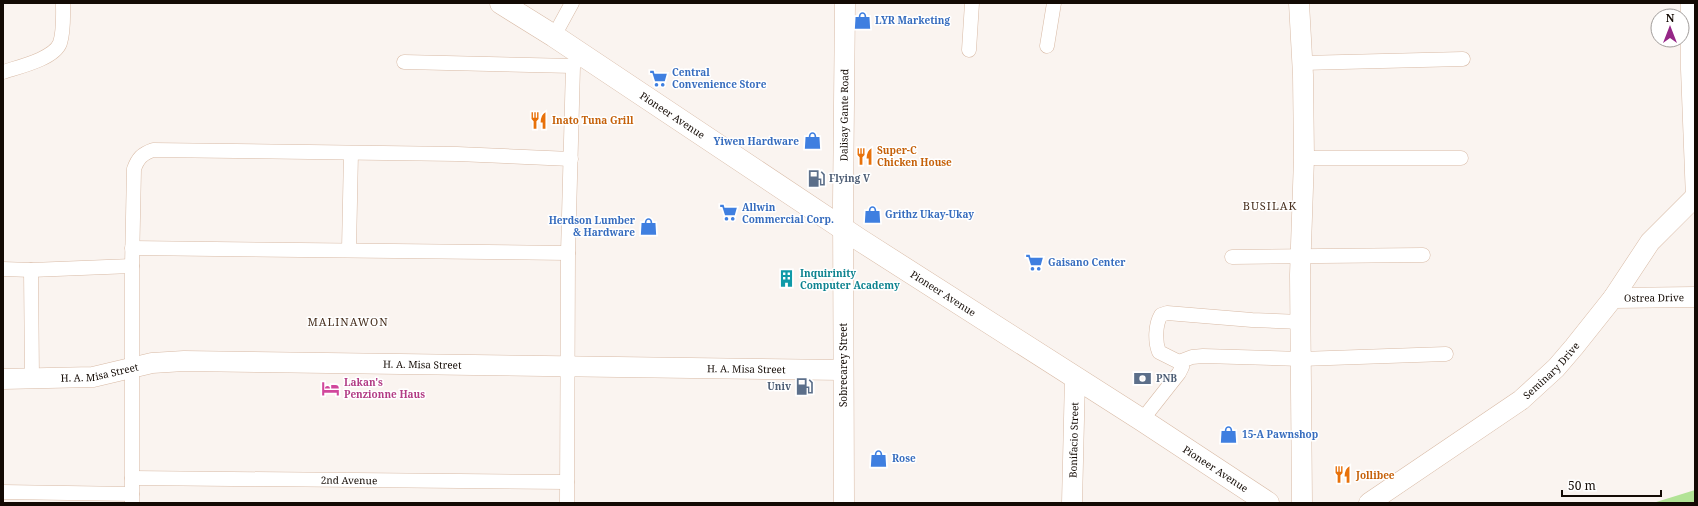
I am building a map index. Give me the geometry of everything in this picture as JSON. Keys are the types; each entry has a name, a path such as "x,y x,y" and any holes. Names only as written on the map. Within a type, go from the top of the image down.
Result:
{"highway":[{"name":"Pioneer Avenue","path":"501,3 554,36 577,60 843,227 1268,503"}],"street":[{"path":"3,72 45,57 54,51 60,44 63,3"},
{"path":"554,36 572,3"},
{"name":"Dalisay Gante Road","path":"843,227 845,3"},
{"path":"969,50 972,3"},
{"path":"1047,46 1054,3"},
{"path":"1299,3 1304,158 1301,257 1302,503"},
{"path":"1688,3 1688,69 1694,198"},
{"path":"1302,63 1463,59"},
{"path":"404,62 577,60 571,159 568,253 567,503"},
{"path":"3,492 132,499 132,248 134,168 137,159 144,153 153,150 457,154 571,159"},
{"path":"349,249 351,153"},
{"path":"1304,158 1461,158"},
{"name":"Seminary Drive","path":"1369,503 1521,400 1556,368 1613,298 1650,242 1694,198"},
{"name":"Sobrecarey Street","path":"843,227 844,503"},
{"path":"132,248 349,249 568,253"},
{"path":"1232,257 1423,255"},
{"path":"3,269 31,270 132,266"},
{"path":"31,270 32,379"},
{"name":"Ostrea Drive","path":"1613,298 1695,297"},
{"path":"1142,420 1179,373 1182,366 1179,362 1159,352 1157,347 1158,320 1161,315 1167,313 1252,320 1301,322"},
{"path":"1179,362 1192,357 1203,356 1301,359 1446,354"},
{"name":"H. A. Misa Street","path":"3,379 98,376 152,363 184,362 843,370"},
{"name":"Bonifacio Street","path":"1072,503 1075,377"},
{"name":"2nd Avenue","path":"132,478 567,482"}],"green space":[{"path":"1695,490 1695,503 1653,503"}],"place":[{"name":"LYR Marketing","path":"862,20"},
{"name":"Central Convenience Store","path":"659,78"},
{"name":"Inato Tuna Grill","path":"539,120"},
{"name":"Yiwen Hardware","path":"812,141"},
{"name":"Super-C Chicken House","path":"864,156"},
{"name":"Flying V","path":"816,178"},
{"name":"Allwin Commercial Corp.","path":"729,213"},
{"name":"Grithz Ukay-Ukay","path":"872,214"},
{"name":"Herdson Lumber & Hardware","path":"648,226"},
{"name":"Gaisano Center","path":"1035,262"},
{"name":"Inquirinity Computer Academy","path":"787,279"},
{"name":"PNB","path":"1143,378"},
{"name":"Univ","path":"804,386"},
{"name":"Lakan's Penzionne Haus","path":"331,388"},
{"name":"15-A Pawnshop","path":"1229,434"},
{"name":"Rose","path":"879,458"},
{"name":"Jollibee","path":"1343,475"}],"district":[{"name":"BUSILAK","path":"1270,206"},
{"name":"MALINAWON","path":"348,322"}]}
